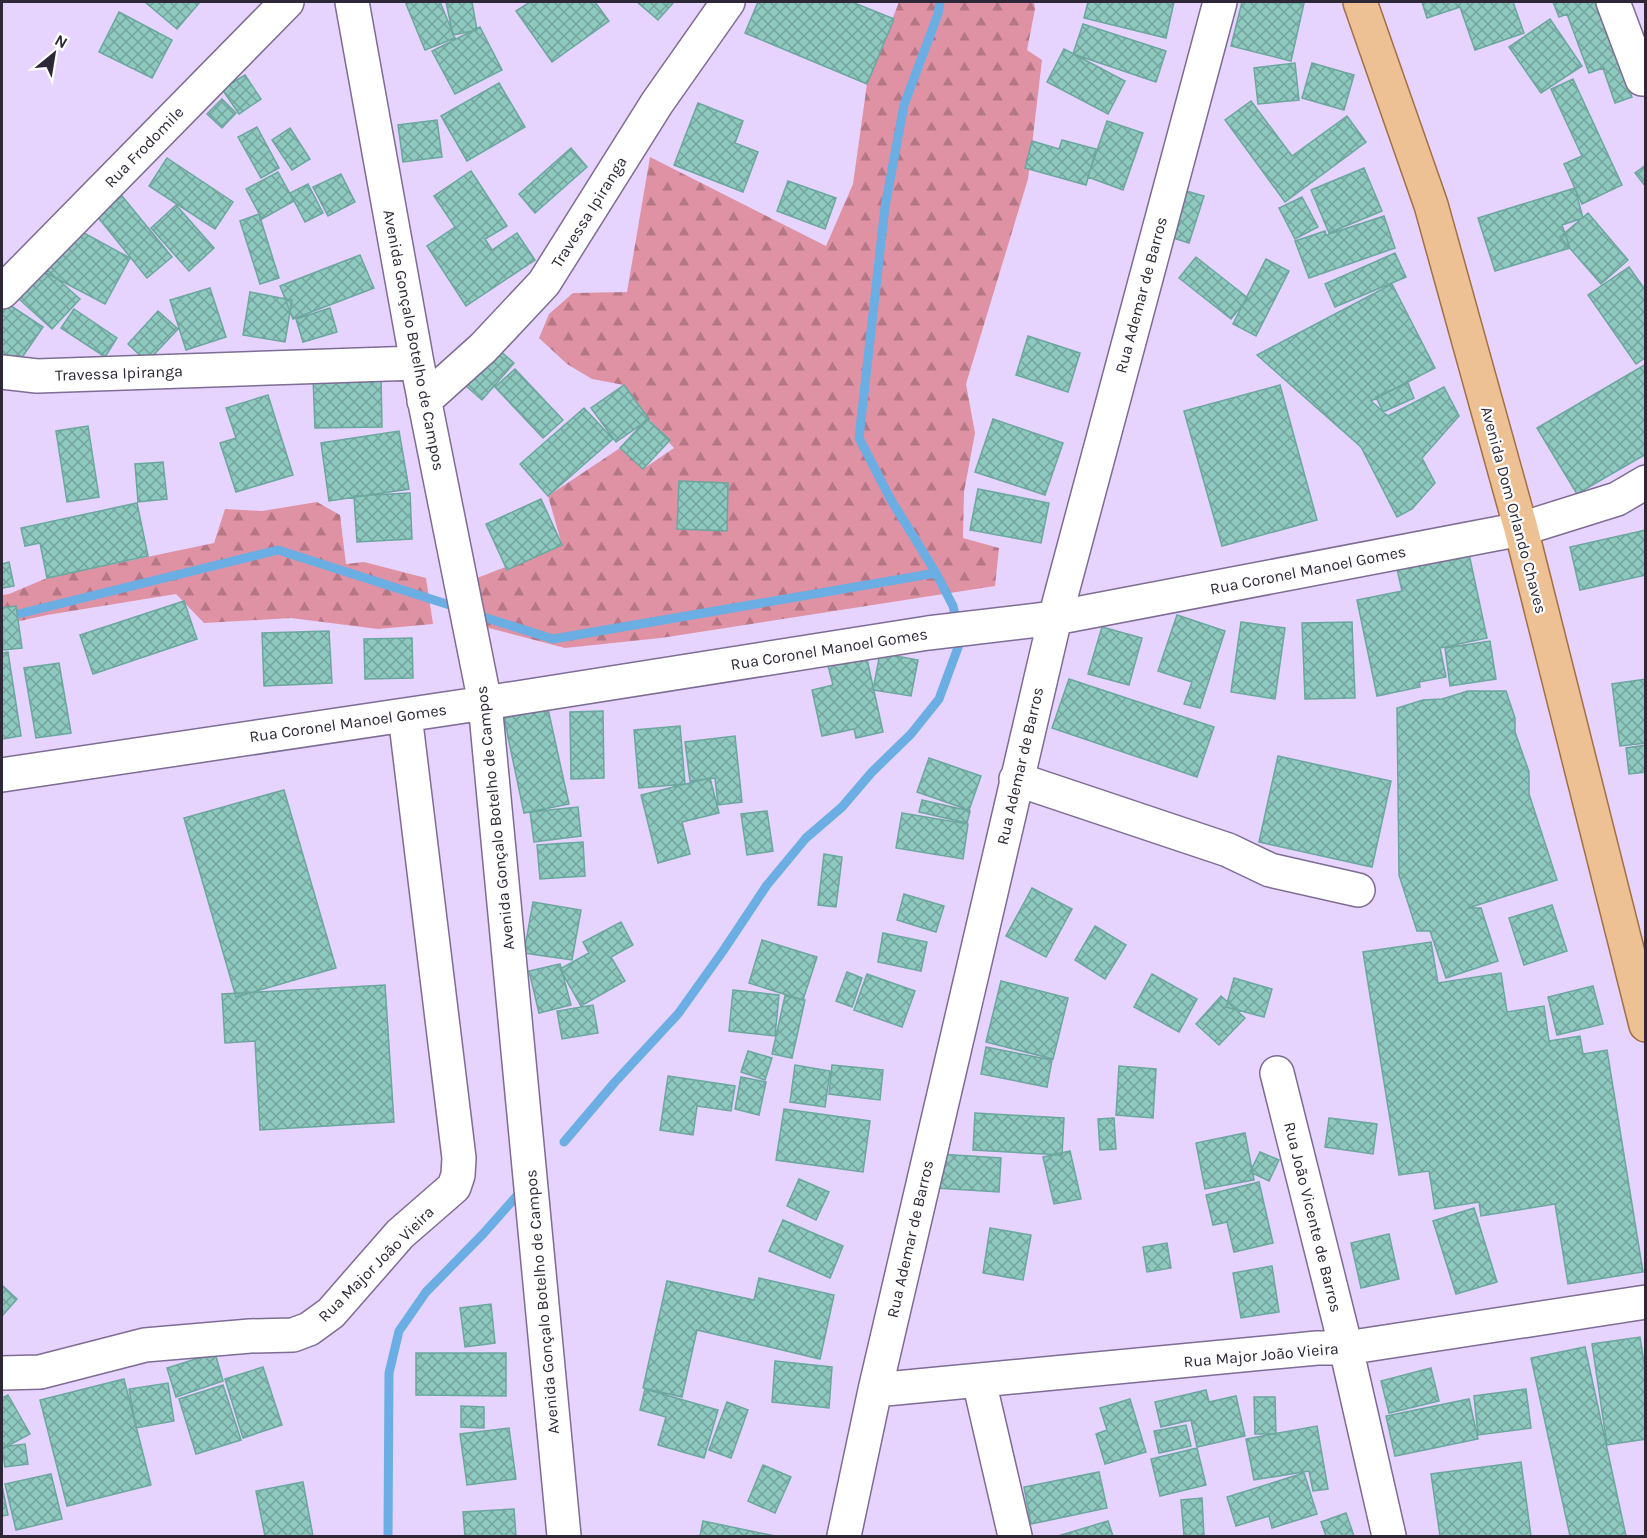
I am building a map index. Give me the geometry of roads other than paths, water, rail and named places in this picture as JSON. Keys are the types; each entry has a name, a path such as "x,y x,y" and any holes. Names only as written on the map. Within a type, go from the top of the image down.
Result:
{"main road":[{"name":"Avenida Dom Orlando Chaves","path":"1360,2 1431,205 1521,530 1646,1025"}],"street":[{"name":"Rua Frodomile","path":"2,292 287,2"},
{"name":"Avenida Gonçalo Botelho de Campos","path":"352,2 424,400 485,703 564,1536"},
{"name":"Travessa Ipiranga","path":"424,400 483,348 544,283 657,103 728,2"},
{"name":"Rua Ademar de Barros","path":"844,1536 875,1390 1055,618 1220,2"},
{"path":"1613,2 1642,79 1646,78"},
{"name":"Travessa Ipiranga","path":"2,372 37,376 417,363"},
{"name":"Rua Coronel Manoel Gomes","path":"2,775 485,703 928,633 1055,618 1521,530 1617,499 1646,482"},
{"name":"Rua Major João Vieira","path":"2,1373 40,1372 145,1345 250,1336 293,1335 309,1329 331,1313 400,1234 454,1187 458,1175 459,1158 405,715"},
{"path":"1016,779 1228,850 1270,870 1358,890"},
{"name":"Rua João Vicente de Barros","path":"1277,1073 1346,1348 1389,1536"},
{"name":"Rua Major João Vieira","path":"875,1390 1317,1348 1346,1348 1646,1302"},
{"path":"979,1381 1016,1536"}],"waterway":[{"path":"940,2 938,14 904,105 885,207 859,438 891,500 936,573 953,606 957,623"},
{"path":"2,618 278,550 459,608"},
{"path":"474,614 553,639 936,573"},
{"path":"564,1142 615,1082 678,1014 767,885 806,838 842,807 872,772 911,734 939,699 960,642 959,636"},
{"path":"388,1536 389,1373 399,1331 426,1292 522,1190"}]}
